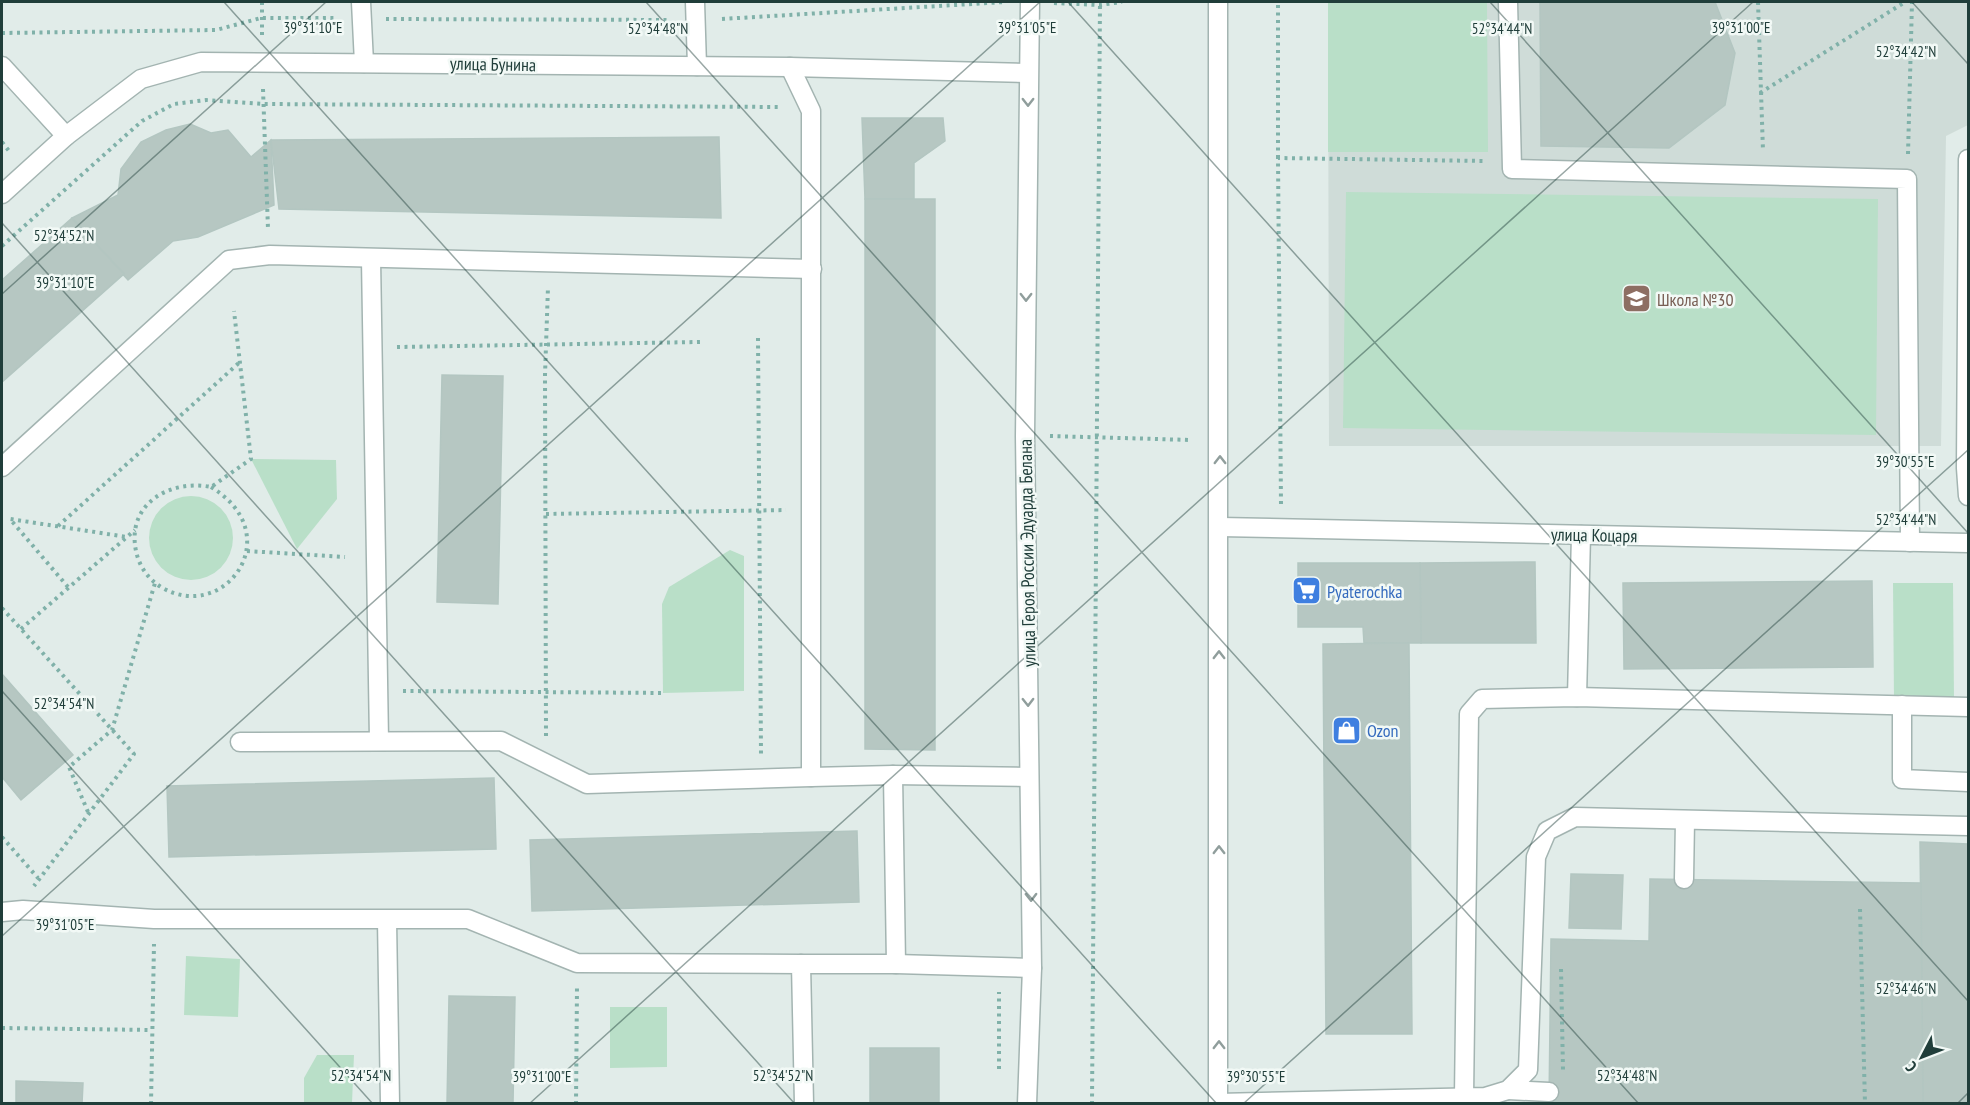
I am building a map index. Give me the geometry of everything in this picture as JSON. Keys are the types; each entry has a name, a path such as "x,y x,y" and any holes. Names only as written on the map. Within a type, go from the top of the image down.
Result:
{"street":[{"path":"695,2 697,66"},
{"name":"улица Героя России Эдуарда Белана","path":"1027,1104 1032,968 1025,436 1030,2"},
{"path":"1218,2 1220,440 1218,1103 1464,1097 1485,1096 1508,1090 1549,1092"},
{"path":"1508,2 1512,169 1907,179 1910,542"},
{"path":"360,10 364,63"},
{"name":"улица Бунина","path":"2,194 66,136 141,79 201,62 790,67 1028,73"},
{"path":"2,66 66,136"},
{"path":"790,67 811,111 811,777"},
{"path":"1968,159 1968,496"},
{"path":"2,467 229,260 270,255 812,269"},
{"path":"371,259 379,740"},
{"name":"улица Коцаря","path":"1220,527 1968,543"},
{"path":"1577,698 1581,535"},
{"path":"1464,1097 1469,714 1482,699 1577,698 1968,707"},
{"path":"1902,705 1902,778 1968,782"},
{"path":"240,742 501,741 587,784 893,775 1029,777"},
{"path":"893,775 896,964"},
{"path":"1508,1090 1528,1071 1536,857 1547,831 1575,817 1968,826"},
{"path":"1684,879 1685,820"},
{"path":"2,912 23,910 154,919 468,919 577,963 896,964 1032,968"},
{"path":"387,920 390,1104"},
{"path":"801,963 804,1104"}],"path":[{"path":"262,2 270,255"},
{"path":"2,33 216,30 261,18 360,10 695,20 1030,2 1122,2"},
{"path":"1278,2 1281,529"},
{"path":"1758,2 1764,175"},
{"path":"1760,93 1905,2"},
{"path":"1907,179 1912,2"},
{"path":"1092,1104 1100,3"},
{"path":"1278,158 1512,162"},
{"path":"211,487 251,459 234,311"},
{"path":"758,338 761,779"},
{"path":"373,347 546,347 699,342"},
{"path":"58,526 240,362"},
{"path":"1025,436 1220,440"},
{"path":"192,483 211,487 228,498 241,513 247,531 247,551 240,569 227,584 210,594 191,597 171,593 155,583 142,568 136,549 135,530 142,511 155,496 173,487 192,483"},
{"path":"546,514 811,509"},
{"path":"68,587 10,519 127,537"},
{"path":"21,629 135,530"},
{"path":"247,551 345,557"},
{"path":"88,812 69,767 112,729 155,583"},
{"path":"2,608 134,754 38,878 23,910"},
{"path":"378,690 663,693"},
{"path":"2,837 38,878"},
{"path":"1860,909 1865,1104"},
{"path":"151,1104 154,919"},
{"path":"576,1104 577,963"},
{"path":"1561,963 1563,1080"},
{"path":"999,1081 1000,967"},
{"path":"2,1028 152,1030"}],"shaded area":[{"name":"Школа №30","path":"1328,2 1968,2 1968,125 1946,136 1941,446 1329,446"}],"green space":[{"path":"1328,2 1487,2 1488,152 1328,152"},
{"path":"1346,192 1878,199 1876,435 1343,428"},
{"path":"251,459 336,460 337,499 297,549"},
{"path":"191,496 214,503 226,515 233,538 226,561 214,573 191,580 168,573 156,561 149,538 156,515 168,503"},
{"path":"730,550 744,556 744,691 663,693 662,604 669,587"},
{"path":"1893,583 1953,583 1954,699 1894,700"},
{"path":"186,956 240,959 238,1017 184,1015"},
{"path":"610,1007 667,1007 667,1067 610,1068"},
{"path":"317,1055 354,1055 352,1103 304,1103 304,1078"}],"building":[{"path":"1540,2 1715,2 1735,53 1725,105 1669,148 1541,146"},
{"path":"862,118 943,118 945,141 914,163 914,199 865,199"},
{"path":"190,124 211,133 228,130 251,157 271,140 274,205 198,237 173,241 128,280 72,218 118,195 121,169 141,142 166,130"},
{"path":"719,137 721,218 279,209 271,140"},
{"path":"865,199 935,199 935,750 865,749"},
{"path":"72,218 124,274 2,382 2,280"},
{"path":"442,375 503,376 498,604 437,602"},
{"path":"1535,562 1536,643 1421,643 1420,563"},
{"path":"1298,563 1420,563 1421,643 1364,643 1363,627 1298,627"},
{"path":"1872,581 1873,667 1624,669 1623,583"},
{"path":"1409,643 1412,1034 1326,1034 1323,644"},
{"path":"2,674 73,755 21,800 2,777"},
{"path":"494,778 496,849 169,857 167,786"},
{"path":"857,831 859,902 532,911 530,840"},
{"path":"1920,842 1968,844 1968,1104 1923,1104"},
{"path":"1571,874 1623,875 1621,929 1569,928"},
{"path":"1650,879 1921,883 1923,1104 1549,1104 1551,939 1649,941"},
{"path":"449,996 515,997 513,1104 447,1104"},
{"path":"870,1048 939,1048 939,1104 870,1104"},
{"path":"16,1081 83,1083 82,1104 16,1104"}],"place":[{"name":"Школа №30","path":"1636,299"},
{"name":"Pyaterochka","path":"1306,591"},
{"name":"Ozon","path":"1346,730"}]}
